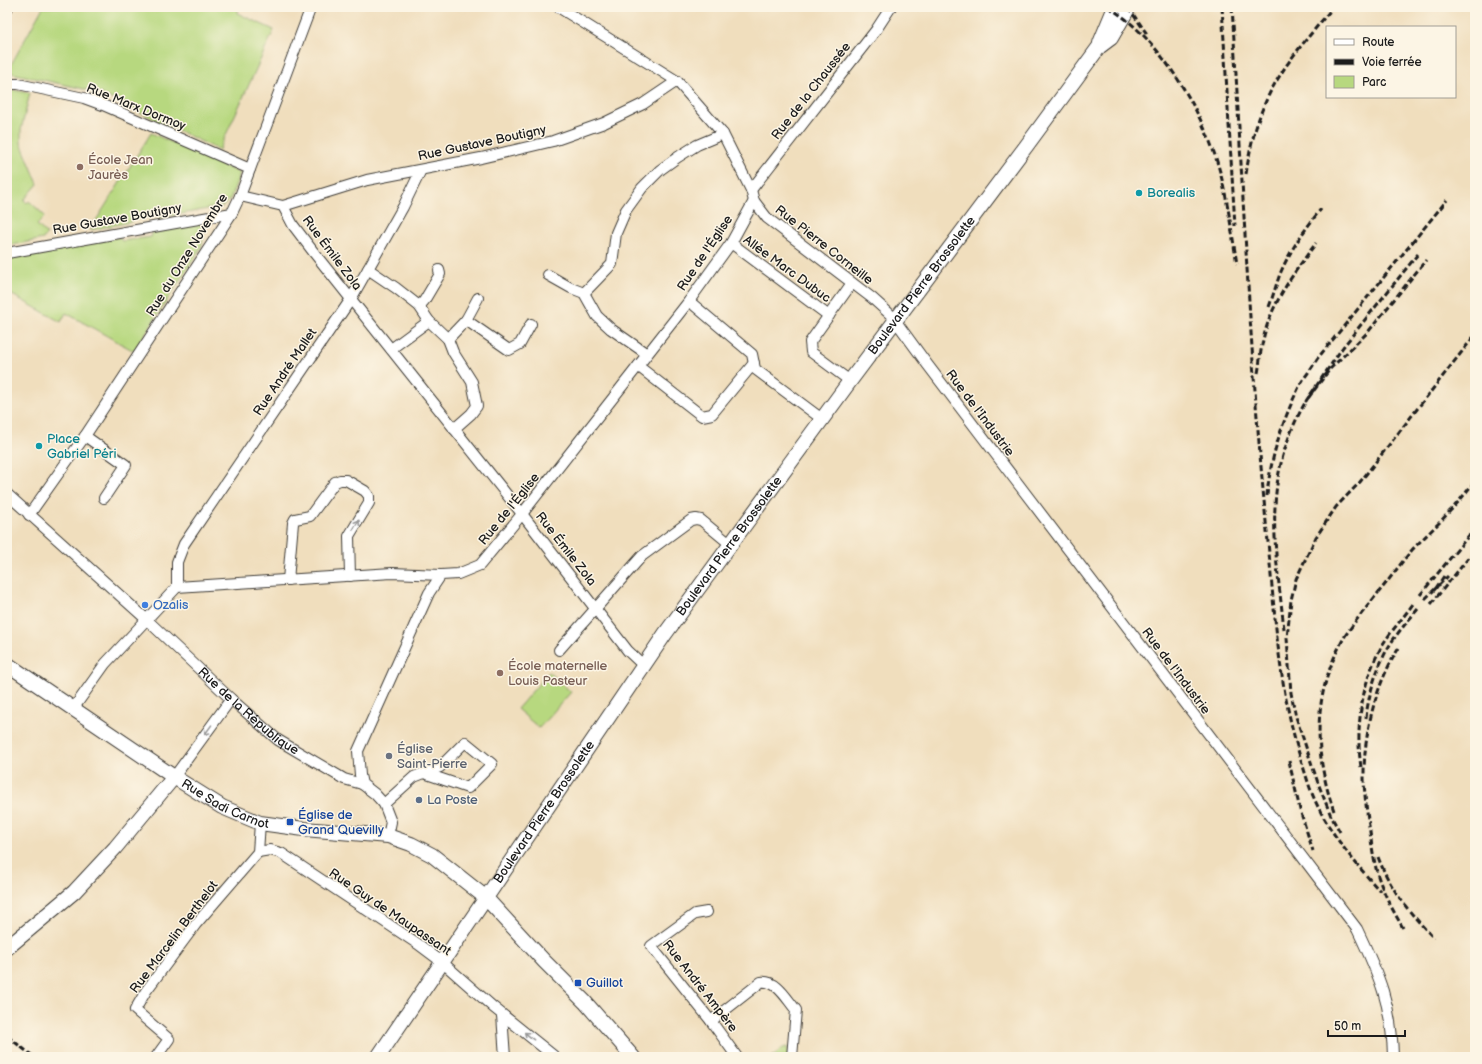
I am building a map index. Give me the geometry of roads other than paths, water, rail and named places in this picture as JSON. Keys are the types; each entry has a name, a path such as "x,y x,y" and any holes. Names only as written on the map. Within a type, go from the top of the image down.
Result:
{"main road":[{"name":"Boulevard Pierre Brossolette","path":"378,1057 643,665 850,381 1028,145 1098,47 1115,7"},
{"name":"Boulevard Pierre Brossolette","path":"1098,47 1111,38 1129,7"},
{"name":"Rue Sadi Carnot","path":"9,668 174,777 222,806 260,823 304,829 388,836 411,844 432,855 486,897"},
{"path":"7,948 74,892 115,848 174,777"},
{"path":"486,897 544,961 585,1002 632,1057"}],"street":[{"name":"Rue du Onze Novembre","path":"29,515 85,436 232,212 240,196 311,7"},
{"name":"Rue Pierre Corneille","path":"558,7 677,81 723,134 754,201 767,218 852,283 887,311 896,321"},
{"name":"Rue de la Chaussée","path":"750,190 876,30 891,7"},
{"name":"Rue Gustave Boutigny","path":"283,206 367,180 481,158 553,141 604,123 637,107 677,81"},
{"name":"Rue Marx Dormoy","path":"7,84 18,84 84,98 250,169"},
{"path":"584,293 612,264 616,233 626,210 642,188 660,170 678,157 697,145 723,134"},
{"name":"Rue André Mallet","path":"177,587 177,562 184,544 351,299 403,207 421,170"},
{"path":"240,196 283,206"},
{"name":"Rue de l'Église","path":"177,587 392,573 441,575 458,574 480,565 522,514 689,301 731,243 754,201"},
{"name":"Rue Émile Zola","path":"283,206 293,225 351,299 522,514 628,651 643,665"},
{"name":"Rue Gustave Boutigny","path":"7,253 232,212"},
{"name":"Allée Marc Dubuc","path":"731,243 829,316"},
{"name":"Rue Émile Zola","path":"368,269 419,306 429,321 448,339 453,352 472,382 477,406 471,414 454,429"},
{"path":"419,306 424,301 440,274 439,270"},
{"path":"548,275 571,288 584,293 597,316 611,329 647,354"},
{"name":"Allée Marc Dubuc","path":"850,381 811,352 810,342 852,283"},
{"path":"448,339 466,320 478,298"},
{"path":"689,301 752,354 755,369 822,419"},
{"path":"466,320 509,350 520,344 531,324"},
{"path":"391,349 429,321"},
{"name":"Rue de l'Industrie","path":"896,321 926,364 1357,929 1375,965 1382,986 1389,1012 1393,1057"},
{"path":"638,366 702,416 712,414 754,363"},
{"path":"85,436 126,465 104,498"},
{"path":"288,580 293,523 295,519 310,516 335,482 340,480 346,480 365,491 369,496 370,503 349,536 350,576"},
{"name":"Rue de la République","path":"7,494 146,619 231,699 278,740 344,779 362,784"},
{"path":"560,650 595,608 642,556 691,520 701,520 730,544"},
{"path":"388,836 391,822 384,804 375,794 362,784 358,751 429,593 441,575"},
{"path":"73,709 105,664 177,587"},
{"path":"174,777 231,699"},
{"path":"384,804 414,777 424,773 440,767 465,742 492,764 468,788 424,773"},
{"path":"258,852 260,823"},
{"name":"Rue Guy de Maupassant","path":"258,852 270,850 281,853 418,944 442,962 502,1015 555,1057"},
{"name":"Rue Marcelin Berthelot","path":"156,1057 169,1039 136,1010 146,991 196,924 258,852"},
{"name":"Rue André Ampère","path":"707,912 694,914 651,946 711,1021 737,1057"},
{"path":"711,1021 761,982 768,981 775,984 796,1010 792,1057"},
{"path":"502,1015 505,1057"}],"railway":[{"path":"1108,7 1127,20 1145,37 1178,79 1192,103 1213,150 1220,172 1228,206 1237,264"},
{"path":"1128,7 1147,34"},
{"path":"1222,7 1235,226"},
{"path":"1232,7 1256,408 1273,598 1283,682 1294,736 1308,781 1320,811 1352,858 1380,891"},
{"path":"1246,174 1257,124 1272,88 1291,59 1333,7"},
{"path":"1267,496 1271,467 1278,439 1288,411 1302,382 1317,359 1447,200"},
{"path":"1269,307 1280,274 1288,257 1321,209"},
{"path":"1258,373 1262,345 1270,317 1283,291 1316,243"},
{"path":"1418,254 1343,347 1306,401 1330,369 1368,332 1426,260"},
{"path":"1340,832 1331,816 1318,783 1296,717 1291,693 1287,638 1291,600 1296,579 1316,537 1336,507 1360,482 1475,335"},
{"path":"1284,629 1275,540 1277,485 1282,458 1292,430 1306,401"},
{"path":"1334,811 1322,766 1319,722 1321,701 1326,679 1334,658 1345,636 1361,614 1408,555 1453,508 1475,481"},
{"path":"1420,595 1475,528"},
{"path":"1431,604 1475,550"},
{"path":"1444,576 1436,588 1448,576"},
{"path":"1425,599 1436,588"},
{"path":"1361,767 1359,736 1365,688 1383,644 1413,604"},
{"path":"1366,718 1371,691 1384,656 1402,628 1418,609"},
{"path":"1399,648 1384,677 1373,708 1366,742 1364,775 1373,854 1380,883 1403,928"},
{"path":"1289,761 1300,810 1313,851"},
{"path":"1378,857 1388,880 1417,920 1434,938"},
{"path":"7,1036 34,1057"}],"place":[{"name":"École Jean Jaurès","path":"80,167"},
{"name":"Borealis","path":"1139,193"},
{"name":"Place Gabriel Péri","path":"39,446"},
{"name":"Ozalis","path":"145,605"},
{"name":"École maternelle Louis Pasteur","path":"500,673"},
{"name":"Église Saint-Pierre","path":"389,756"},
{"name":"La Poste","path":"419,800"},
{"name":"Église de Grand Quevilly","path":"290,822"},
{"name":"Guillot","path":"578,983"}]}
